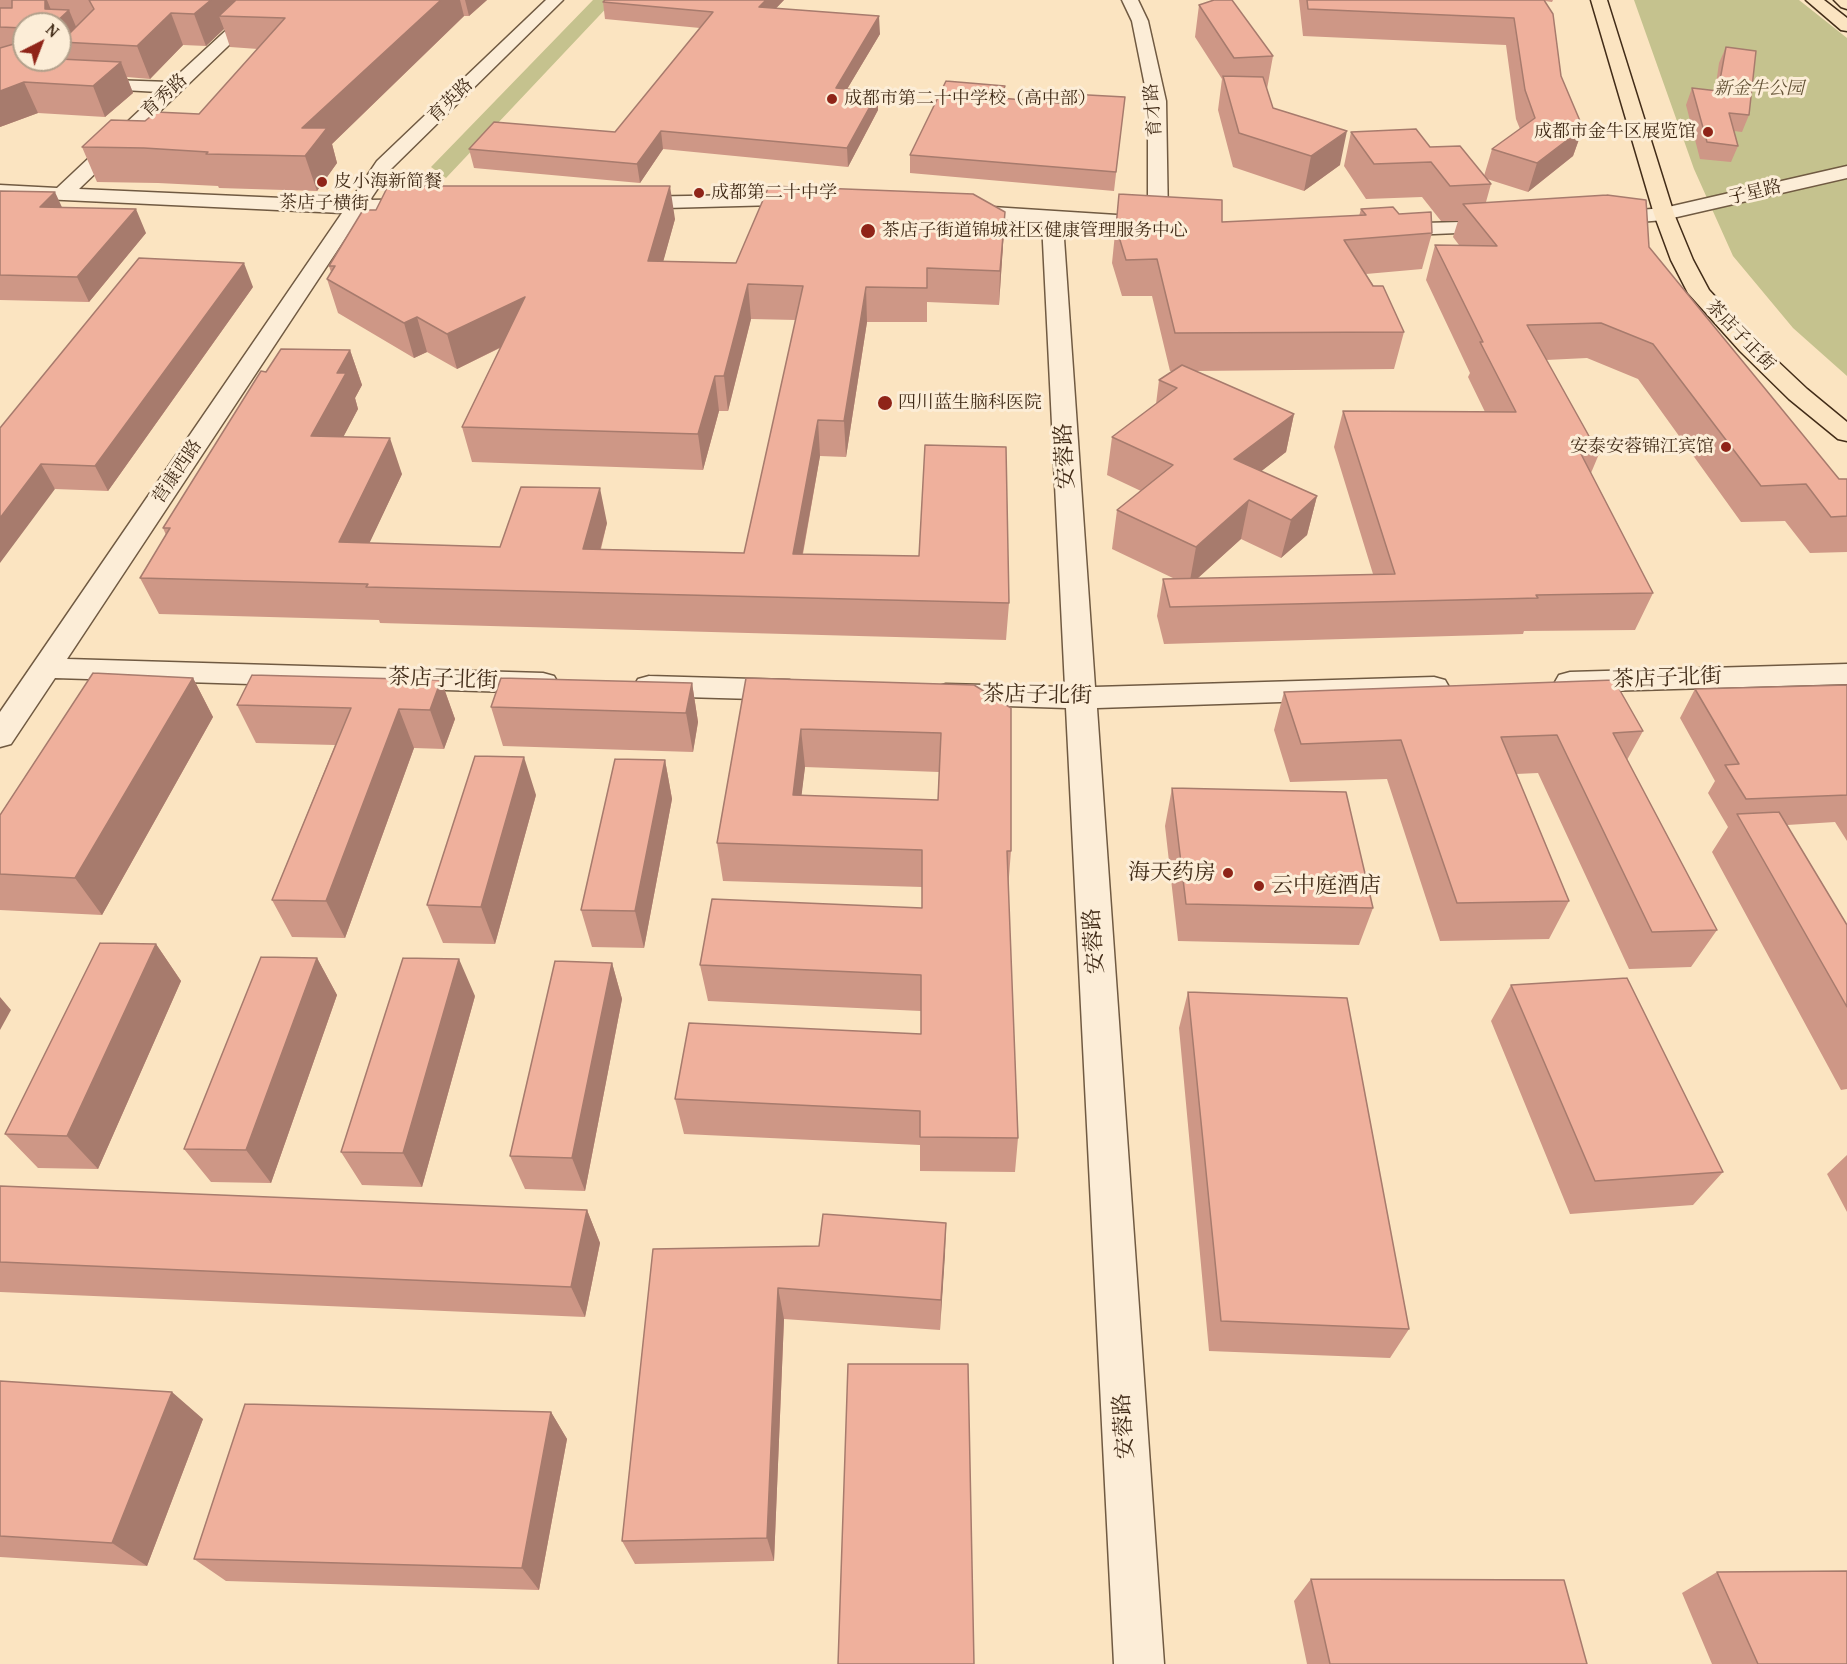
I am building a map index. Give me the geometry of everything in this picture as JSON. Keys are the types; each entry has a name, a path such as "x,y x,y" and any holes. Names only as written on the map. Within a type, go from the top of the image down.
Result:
{"main road":[{"name":"茶店子正街","path":"1599,0 1664,214 1682,260 1699,293 1748,346 1798,394 1847,434"},
{"path":"1814,0 1847,26"},
{"path":"1842,0 1847,4"}],"street":[{"name":"育秀路","path":"63,193 268,0"},
{"name":"育英路","path":"354,207 384,165 555,0"},
{"name":"育才路","path":"1130,0 1140,21 1157,101 1158,224"},
{"path":"68,81 175,88"},
{"name":"子星路","path":"1664,214 1847,172"},
{"name":"茶店子横街","path":"0,190 354,207 438,205"},
{"path":"603,203 827,201"},
{"name":"营康西路","path":"0,736 354,207"},
{"path":"945,210 1181,224"},
{"path":"1584,220 1664,214"},
{"name":"安蓉路","path":"1052,218 1139,1664"},
{"path":"1368,230 1515,226"},
{"name":"茶店子北街","path":"48,667 82,670 569,684"},
{"name":"茶店子北街","path":"1547,683 1847,674"},
{"path":"617,685 818,691"},
{"name":"茶店子北街","path":"913,693 1080,698 1463,686"}],"green space":[{"path":"593,0 614,0 446,178 431,167"},
{"name":"新金牛公园","path":"1634,0 1799,0 1847,38 1847,376 1793,328 1733,256 1694,169"}],"building":[{"path":"12,0 45,0 45,9 69,10 67,12 12,12 12,28 0,27 0,8 12,8"},
{"path":"89,0 211,0 194,14 171,13 137,46 72,43 72,31 94,9"},
{"path":"236,0 441,0 302,128 327,128 305,156 206,154 208,152 82,147 111,120 145,121 156,112 199,114 285,18 219,16"},
{"path":"605,0 766,0 759,7 879,16 836,88 878,92 847,148 661,131 637,164 469,149 494,122 615,132 713,12 603,2"},
{"path":"1214,0 1232,0 1273,56 1234,58 1199,5"},
{"path":"1307,0 1544,0 1553,14 1561,76 1583,128 1537,163 1492,149 1535,118 1525,90 1514,18 1308,9"},
{"path":"12,44 12,72 72,72 72,60 121,62 93,86 24,82 0,91 0,48"},
{"path":"1726,47 1756,51 1749,115 1729,113 1738,146 1707,142 1692,88 1718,91"},
{"path":"1223,76 1263,77 1273,108 1347,131 1311,156 1239,133"},
{"path":"946,81 1005,86 1000,98 1069,104 1070,94 1125,97 1116,172 910,155"},
{"path":"1416,129 1430,147 1460,146 1491,184 1450,186 1431,162 1374,164 1351,132"},
{"path":"388,186 670,186 648,261 736,263 769,186 973,194 1005,212 1000,271 927,268 927,288 866,287 844,421 818,420 793,554 919,556 925,445 1006,447 1009,603 366,587 368,584 140,578 170,528 163,528 261,371 266,372 281,349 350,350 337,373 346,373 311,436 390,438 339,542 500,547 521,487 600,488 583,549 744,553 803,286 748,284 724,376 715,376 698,434 462,427 525,297 447,334 417,317 404,323 327,279 335,266 329,266 363,210 376,210"},
{"path":"0,191 55,192 40,207 136,209 77,277 0,275"},
{"path":"1119,194 1222,200 1222,222 1366,215 1361,209 1393,207 1399,214 1431,212 1432,233 1344,240 1373,286 1383,286 1404,332 1175,333 1157,259 1126,260 1116,227"},
{"path":"1607,195 1646,200 1649,247 1839,479 1847,479 1847,516 1831,517 1806,484 1761,486 1653,344 1601,323 1527,325 1599,454 1581,454 1653,593 1170,607 1163,579 1395,574 1343,411 1516,412 1480,342 1483,342 1435,245 1497,246 1463,204"},
{"path":"139,258 244,263 95,466 41,464 0,518 0,428"},
{"path":"1182,365 1294,414 1234,459 1317,496 1291,520 1249,500 1196,547 1117,510 1173,465 1112,437 1177,388 1159,380"},
{"path":"93,673 193,678 75,878 0,874 0,815"},
{"path":"252,675 441,680 430,710 399,709 326,901 272,900 351,708 237,705"},
{"path":"501,678 692,683 686,713 491,707"},
{"path":"746,678 974,685 1011,708 1011,851 1007,851 1018,1138 920,1137 920,1111 675,1099 689,1023 921,1034 921,975 700,965 712,899 922,908 922,850 717,843","holes":["801,729 941,733 938,800 793,795"]},
{"path":"1614,680 1643,731 1613,733 1717,930 1652,932 1557,735 1501,737 1569,901 1457,903 1401,740 1301,744 1284,692"},
{"path":"1847,685 1847,795 1746,799 1725,765 1739,764 1695,689"},
{"path":"475,756 524,757 481,907 427,905"},
{"path":"615,759 665,760 635,911 581,910"},
{"path":"1172,788 1346,792 1373,908 1186,904"},
{"path":"1779,812 1847,925 1847,1007 1737,814"},
{"path":"100,943 156,944 67,1136 5,1134"},
{"path":"261,957 317,958 246,1150 184,1149"},
{"path":"403,958 459,959 403,1153 341,1152"},
{"path":"555,961 612,963 572,1158 510,1156"},
{"path":"1627,978 1723,1172 1595,1181 1511,985"},
{"path":"1188,992 1347,998 1409,1329 1221,1321"},
{"path":"0,1186 587,1210 571,1287 0,1262"},
{"path":"823,1214 946,1223 941,1300 778,1288 767,1538 622,1541 653,1249 819,1246"},
{"path":"848,1364 968,1364 974,1664 838,1664"},
{"path":"0,1381 172,1392 112,1543 0,1536"},
{"path":"245,1404 551,1412 522,1568 194,1559"},
{"path":"1847,1571 1847,1664 1758,1664 1717,1572"},
{"path":"1311,1579 1564,1580 1587,1664 1330,1664"}],"place":[{"name":"成都市第二十中学校（高中部）","path":"832,99"},
{"name":"成都市金牛区展览馆","path":"1708,132"},
{"name":"皮小海新简餐","path":"322,182"},
{"name":"成都第二十中学","path":"699,193"},
{"name":"茶店子街道锦城社区健康管理服务中心","path":"868,231"},
{"name":"四川蓝生脑科医院","path":"885,403"},
{"name":"安泰安蓉锦江宾馆","path":"1726,447"},
{"name":"海天药房","path":"1228,873"},
{"name":"云中庭酒店","path":"1259,886"}]}
